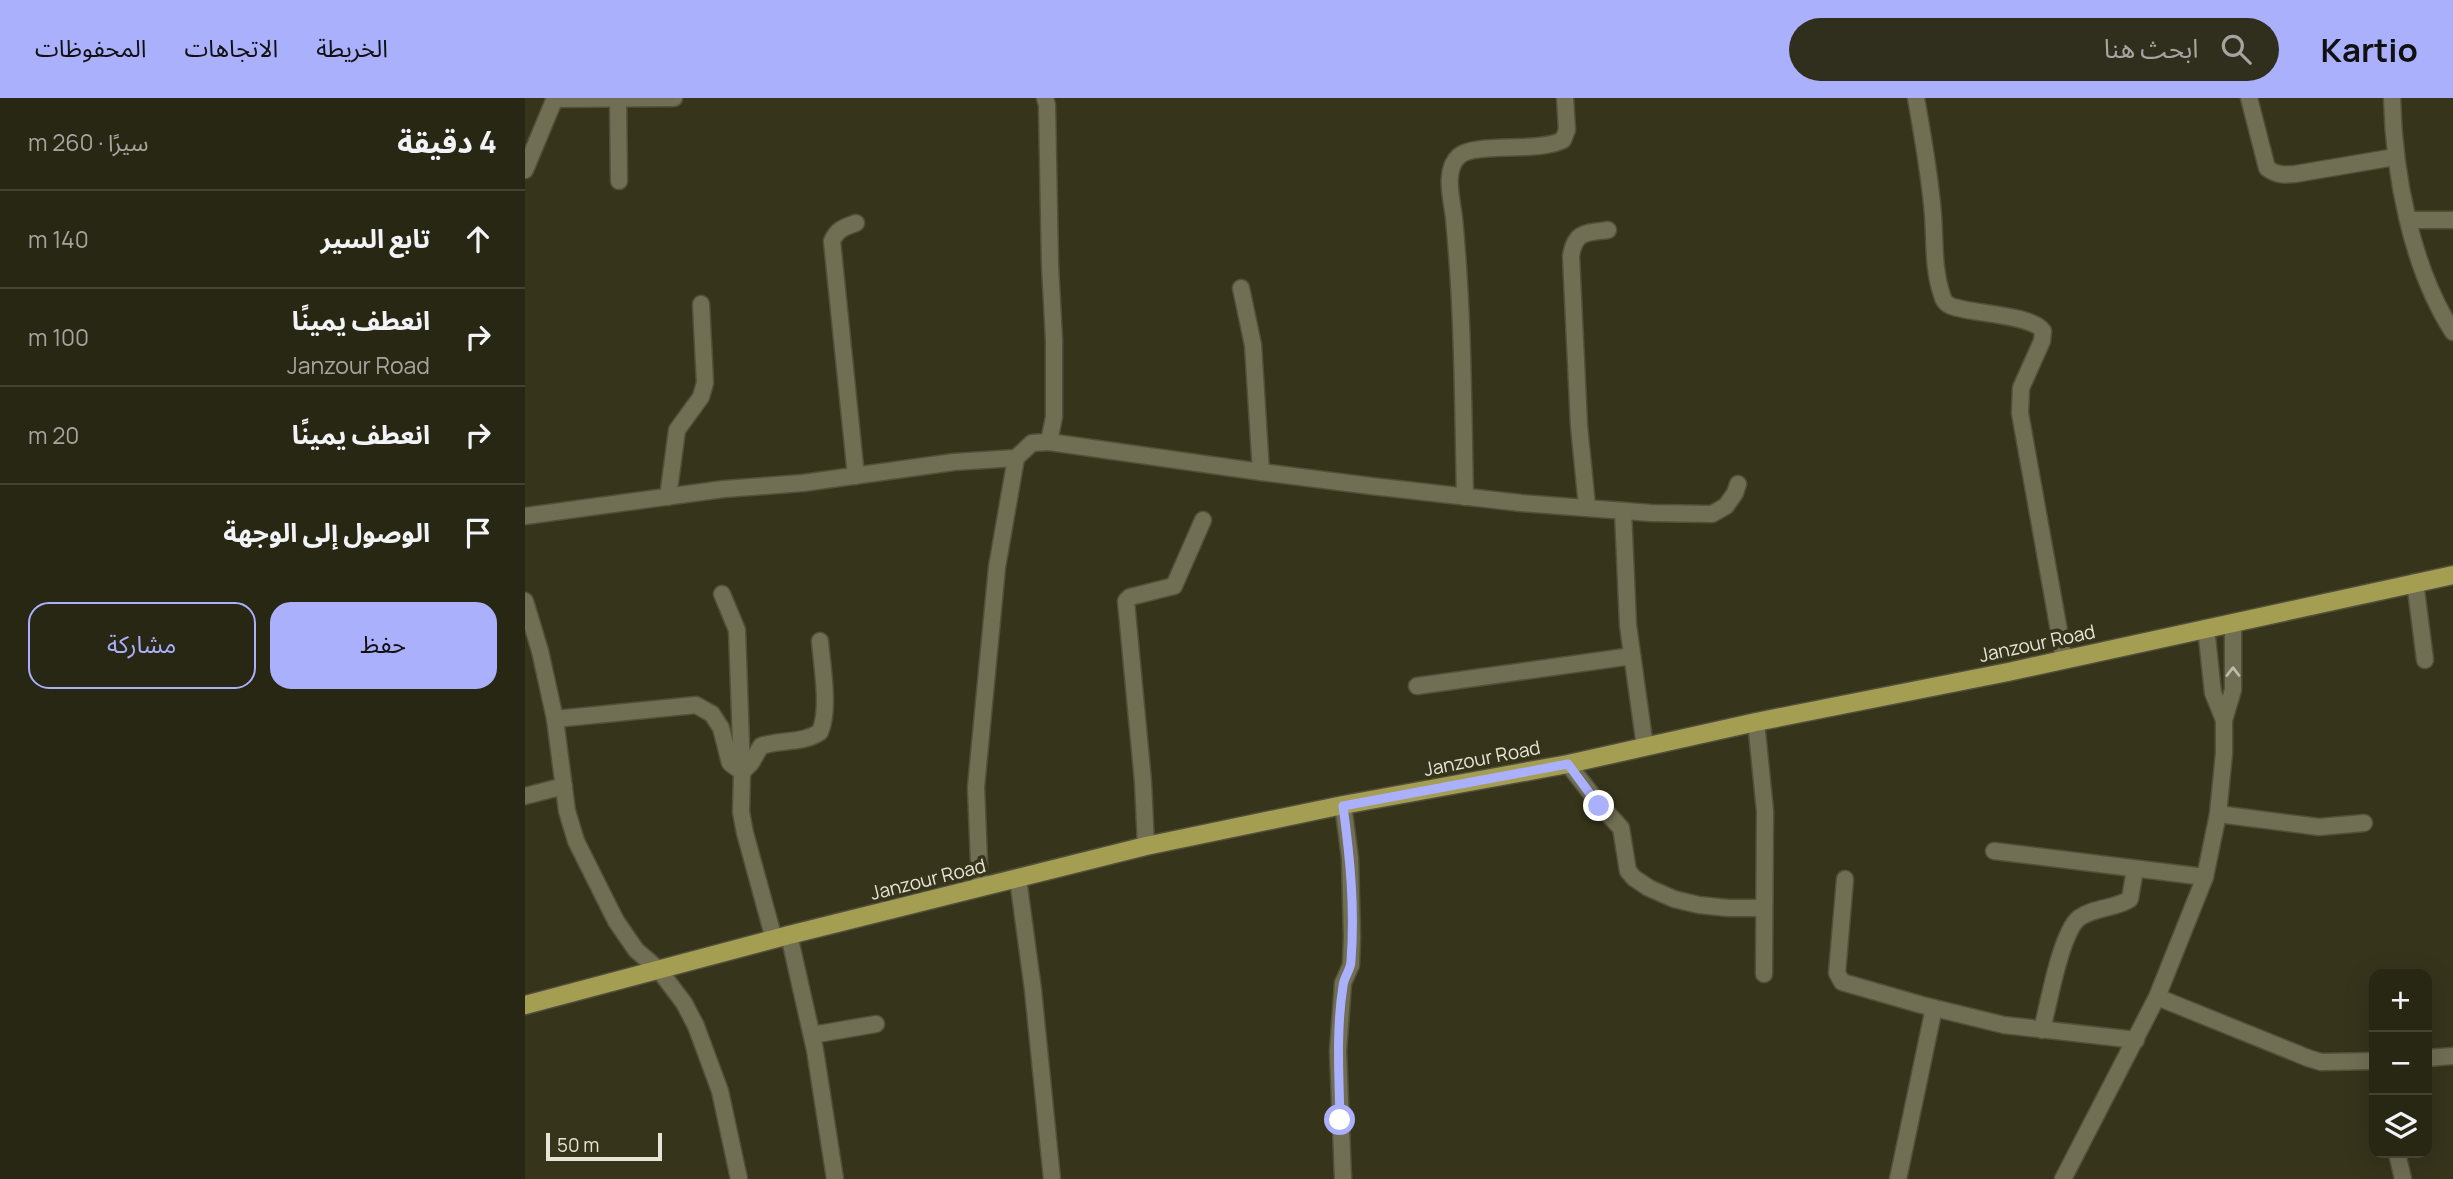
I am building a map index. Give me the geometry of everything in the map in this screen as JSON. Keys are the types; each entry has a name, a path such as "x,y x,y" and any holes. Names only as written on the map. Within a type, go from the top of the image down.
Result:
{"main road":[{"name":"Janzour Road","path":"525,1005 781,937 1146,846 1568,764 2453,575"}],"street":[{"path":"525,170 555,98 674,98"},
{"path":"1465,497 1458,264 1450,172 1456,159 1468,151 1543,146 1563,140 1567,130 1565,98"},
{"path":"1916,98 1930,185 1935,262 1944,301 1949,306 2035,324 2043,331 2042,341 2021,388 2020,412 2064,659"},
{"path":"2249,98 2267,168 2273,172 2281,175 2295,174 2395,157"},
{"path":"2392,98 2395,157 2409,220 2432,293 2453,332"},
{"path":"618,99 619,181"},
{"path":"1049,442 1054,417 1055,340 1050,265 1050,100"},
{"path":"2409,220 2453,220"},
{"path":"856,223 835,233 832,241 856,476"},
{"path":"1587,506 1579,426 1571,256 1577,237 1608,230"},
{"path":"1241,288 1253,345 1261,472"},
{"path":"668,497 677,430 701,397 705,383 701,304"},
{"path":"980,887 976,788 993,597 1016,458 1032,443 1049,442 1465,497 1623,511 1712,514 1726,506 1738,484"},
{"path":"525,516 954,462 1016,458"},
{"path":"1623,511 1628,625 1645,747"},
{"path":"1146,846 1143,782 1126,601 1130,597 1174,586 1203,520"},
{"path":"2415,582 2425,660"},
{"path":"722,594 737,630 741,812 745,833 812,1035 835,1179"},
{"path":"525,601 540,651 555,719 563,786 576,841 616,921 636,950 659,970 684,1003 706,1052 728,1121 740,1179"},
{"path":"2063,1179 2157,997 2205,877 2218,814 2224,753 2224,720 2233,690 2233,622"},
{"path":"2206,628 2213,693 2224,720"},
{"path":"742,772 761,746 802,741 820,732 824,698 820,641"},
{"path":"1417,686 1632,656"},
{"path":"555,719 695,705 712,714 720,727 730,763 742,772"},
{"path":"1756,722 1764,797 1764,974"},
{"path":"1568,764 1599,806 1621,828 1628,871 1634,878 1649,888 1699,905 1764,908"},
{"path":"525,796 563,786"},
{"path":"1343,806 1350,858 1352,925 1351,965 1343,983 1338,1051 1343,1179"},
{"path":"2218,814 2319,827 2364,823"},
{"path":"1994,851 2205,877"},
{"path":"2042,1030 2071,927 2079,918 2092,911 2130,898 2135,869"},
{"path":"1018,879 1033,990 1052,1179"},
{"path":"1845,879 1837,973 1839,979 1850,985 2004,1025 2136,1040"},
{"path":"2157,997 2321,1062 2369,1062"},
{"path":"1898,1179 1934,1008"},
{"path":"812,1035 876,1024"},
{"path":"2432,1058 2453,1056"},
{"path":"2398,1158 2403,1179"}],"route":[{"path":"1340,1120 1338,1051 1343,983 1351,965 1352,937 1350,858 1343,806 1568,764 1599,806"}]}
